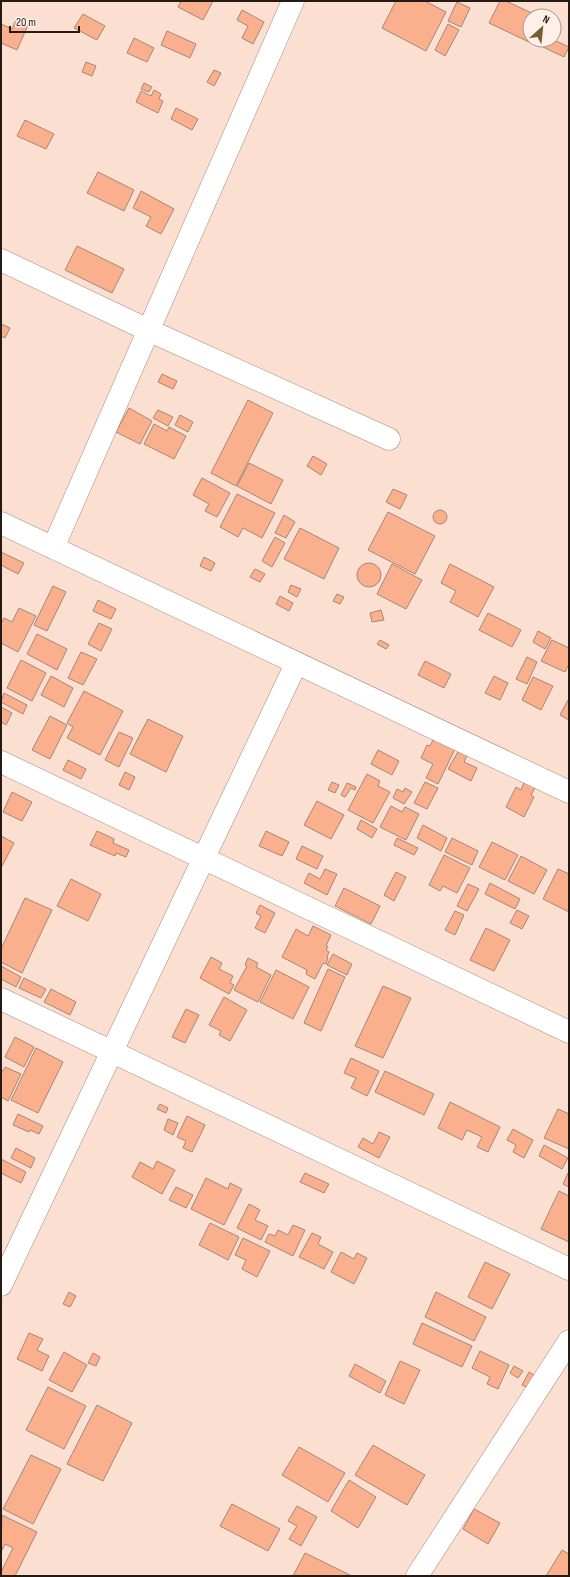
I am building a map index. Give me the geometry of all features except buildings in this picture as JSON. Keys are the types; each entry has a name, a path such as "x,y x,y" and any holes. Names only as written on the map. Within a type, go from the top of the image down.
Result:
{"street":[{"path":"52,548 293,1"},
{"path":"1,260 148,330 389,439"},
{"path":"1,523 569,792"},
{"path":"1,1285 296,664"},
{"path":"1,762 569,1032"},
{"path":"1,999 569,1269"},
{"path":"417,1576 569,1341"}]}
